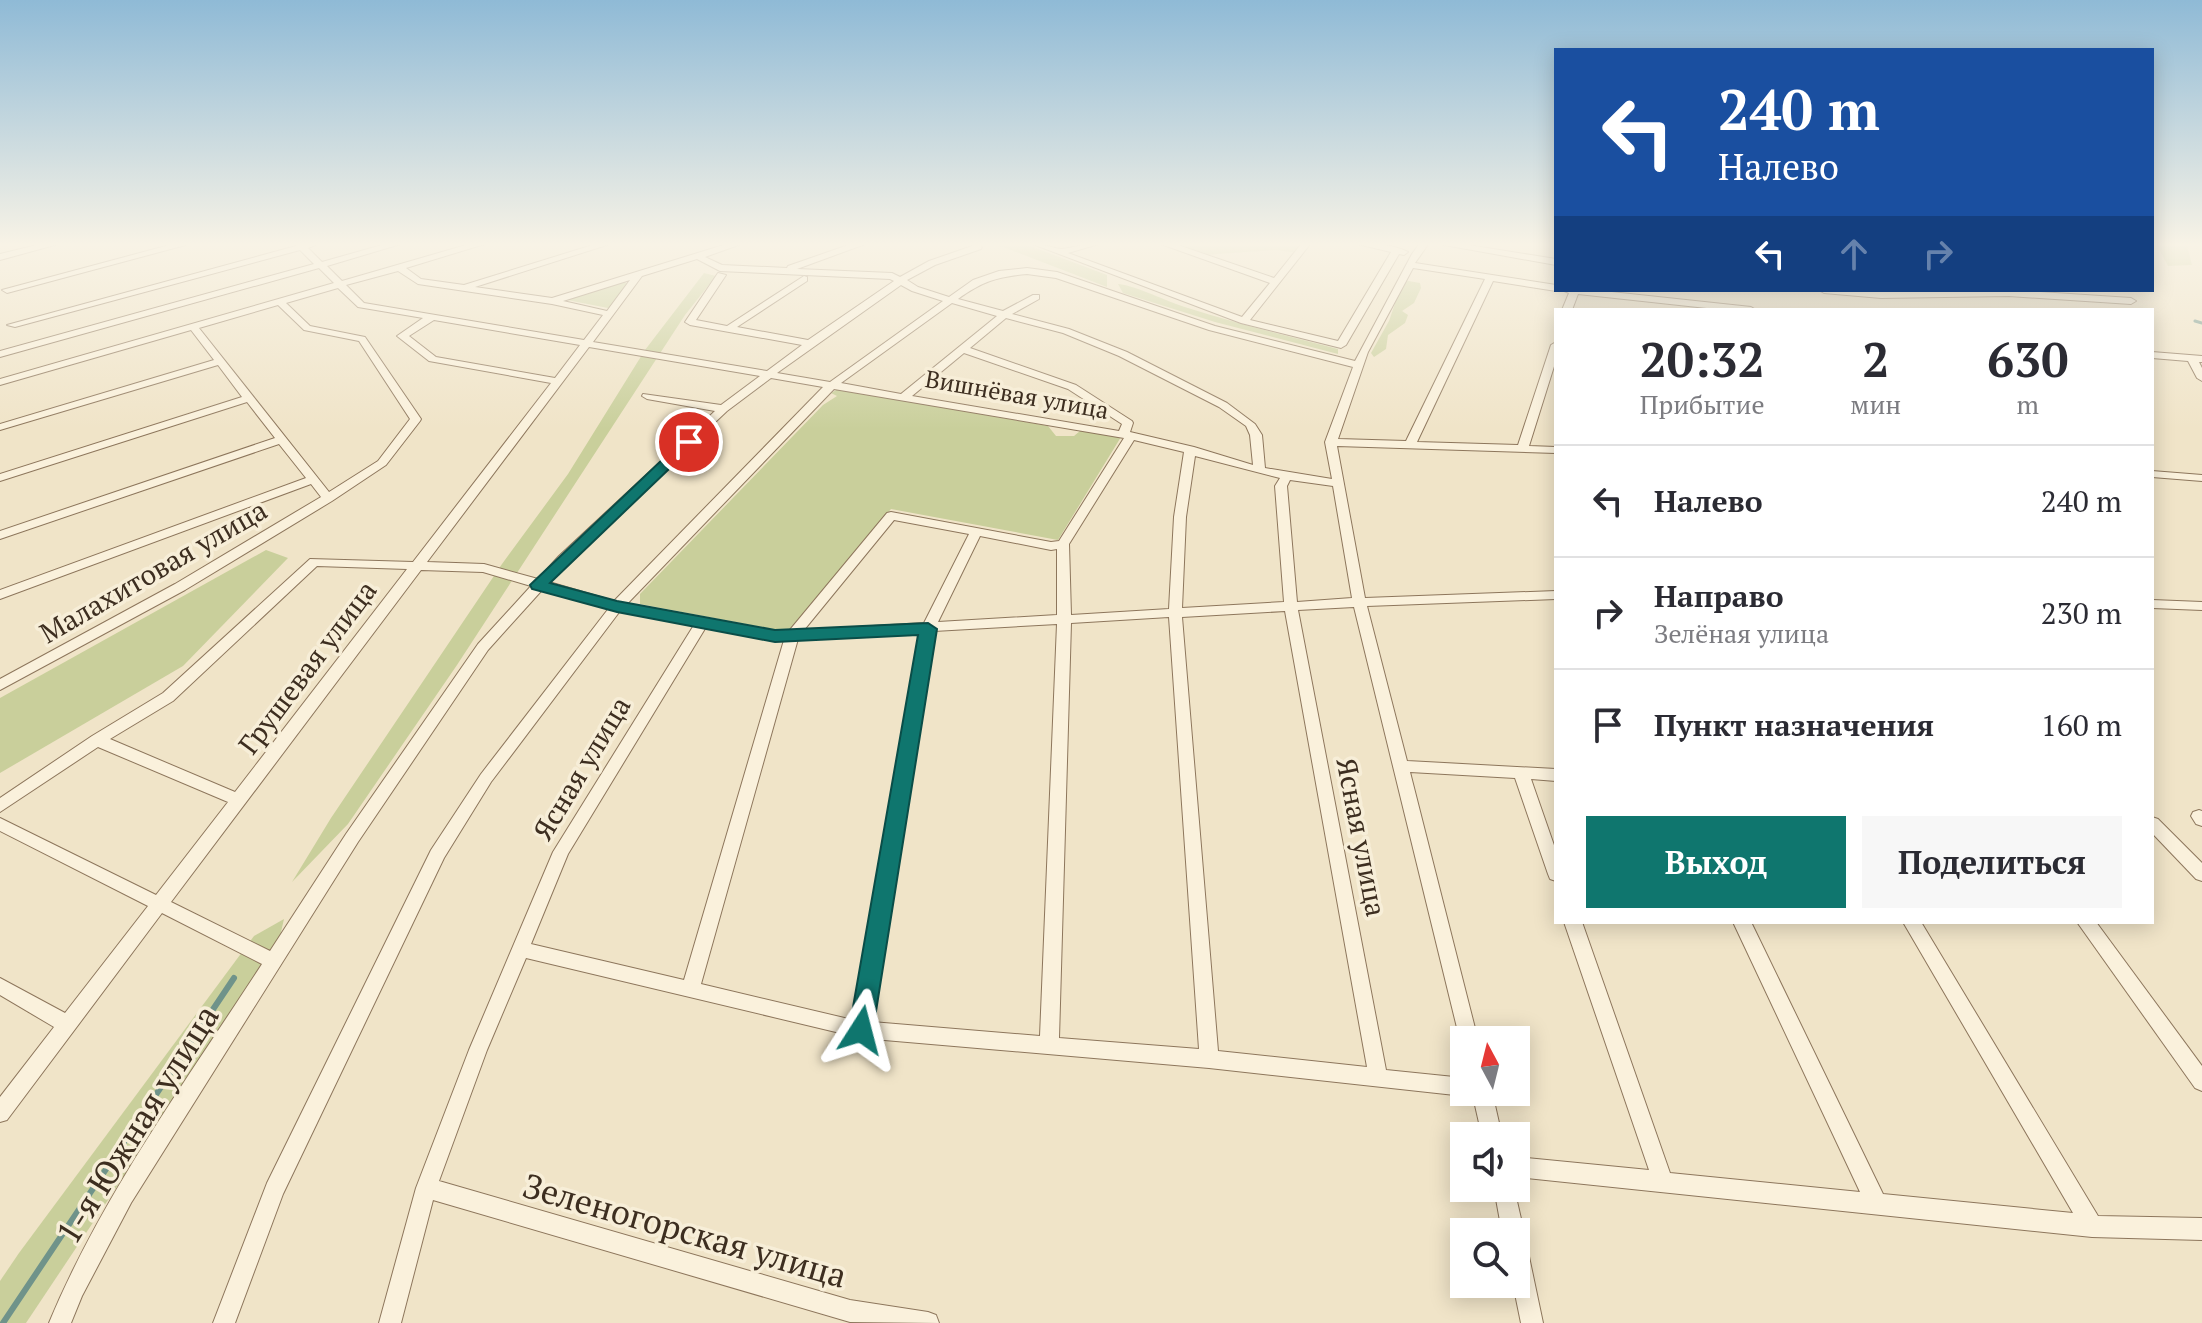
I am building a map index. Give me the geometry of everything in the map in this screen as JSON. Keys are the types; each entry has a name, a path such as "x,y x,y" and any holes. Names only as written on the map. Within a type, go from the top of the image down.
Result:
{"street":[{"path":"12,325 85,305"},
{"path":"0,354 179,305"},
{"path":"0,382 270,305"},
{"name":"Малахитовая улица","path":"0,685 180,587 328,498 382,463 416,419 362,339 307,328 283,305"},
{"name":"Вишнёвая улица","path":"361,305 1127,435 1190,449 1301,481 1338,483"},
{"path":"568,305 609,314"},
{"name":"Грушевая улица","path":"0,1113 616,305"},
{"path":"701,305 690,322 810,343"},
{"path":"728,329 765,305"},
{"name":"1-я Южная улица","path":"60,1323 74,1289 124,1196 352,838 483,647 538,585 723,409 867,305"},
{"path":"224,1323 274,1190 437,855 486,778 617,606 832,385 943,305"},
{"path":"968,305 1066,331 1123,354 1223,405 1250,424 1256,435 1259,470"},
{"name":"Вишнёвая улица","path":"904,397 1023,305"},
{"path":"1144,305 1212,328 1358,365"},
{"path":"1200,305 1244,321 1341,345 1365,305"},
{"path":"1244,321 1257,305"},
{"path":"1389,305 1358,365 1331,442 1360,604 1466,1026"},
{"path":"1410,444 1477,305"},
{"path":"1673,306 1712,308"},
{"path":"432,317 402,336 433,359 556,381"},
{"path":"193,327 328,498"},
{"name":"Вишнёвая улица","path":"964,349 1086,394 1128,423 1127,435 1063,544"},
{"path":"1522,449 1554,351"},
{"path":"2154,355 2197,359 2202,378"},
{"path":"0,427 220,361"},
{"path":"647,396 723,409"},
{"path":"0,478 249,398"},
{"name":"Малахитовая улица","path":"0,535 282,439"},
{"path":"1331,442 1554,450"},
{"path":"1190,449 1180,517 1175,614 1209,1059"},
{"path":"2154,474 2202,478"},
{"path":"1286,477 1281,486 1291,607"},
{"name":"Малахитовая улица","path":"0,595 313,479"},
{"path":"690,989 792,636 891,516 1051,546 1063,544 1064,622 1049,1044"},
{"path":"861,1030 928,629 976,532"},
{"name":"Грушевая улица","path":"0,806 97,740 168,697 314,562 417,565"},
{"path":"417,565 484,568 617,606 775,636 1554,595"},
{"path":"2154,604 2202,606"},
{"name":"Ясная улица","path":"1291,607 1378,1077"},
{"name":"Ясная улица","path":"390,1323 426,1188 478,1050 561,852 703,622"},
{"path":"97,740 239,800"},
{"path":"1402,766 1554,775"},
{"path":"1521,774 1554,868"},
{"path":"0,824 275,962"},
{"path":"2154,825 2202,874"},
{"path":"1574,924 1663,1182"},
{"path":"1743,924 1877,1205"},
{"path":"1913,924 2092,1226"},
{"path":"2087,924 2202,1082"},
{"path":"521,949 861,1030 1209,1059 1450,1085"},
{"path":"0,986 68,1025"},
{"path":"1530,1168 2092,1226 2202,1229"},
{"name":"Зеленогорская улица","path":"426,1188 848,1317 928,1323"},
{"path":"1527,1298 1532,1323"}],"green space":[{"path":"680,305 693,305 457,665 348,824 292,882 331,818 502,564 568,474 645,350"},
{"path":"1160,305 1179,305 1338,349 1338,354"},
{"path":"1395,305 1411,305 1402,311 1408,315 1405,323 1388,335 1386,349 1374,357 1371,353"},
{"path":"838,389 1048,426 1056,436 1074,436 1080,431 1121,437 1058,540 891,509 788,632 640,604 640,594 823,405 837,396 831,393"},
{"path":"266,550 288,558 183,666 0,773 0,698"},
{"path":"284,919 278,945 26,1323 0,1323 0,1281 19,1253 254,936"}],"waterway":[{"path":"2195,321 2202,323"},
{"path":"3,1323 234,978"}],"route":[{"path":"689,442 538,585 617,606 775,636 928,629 861,1030"}]}
